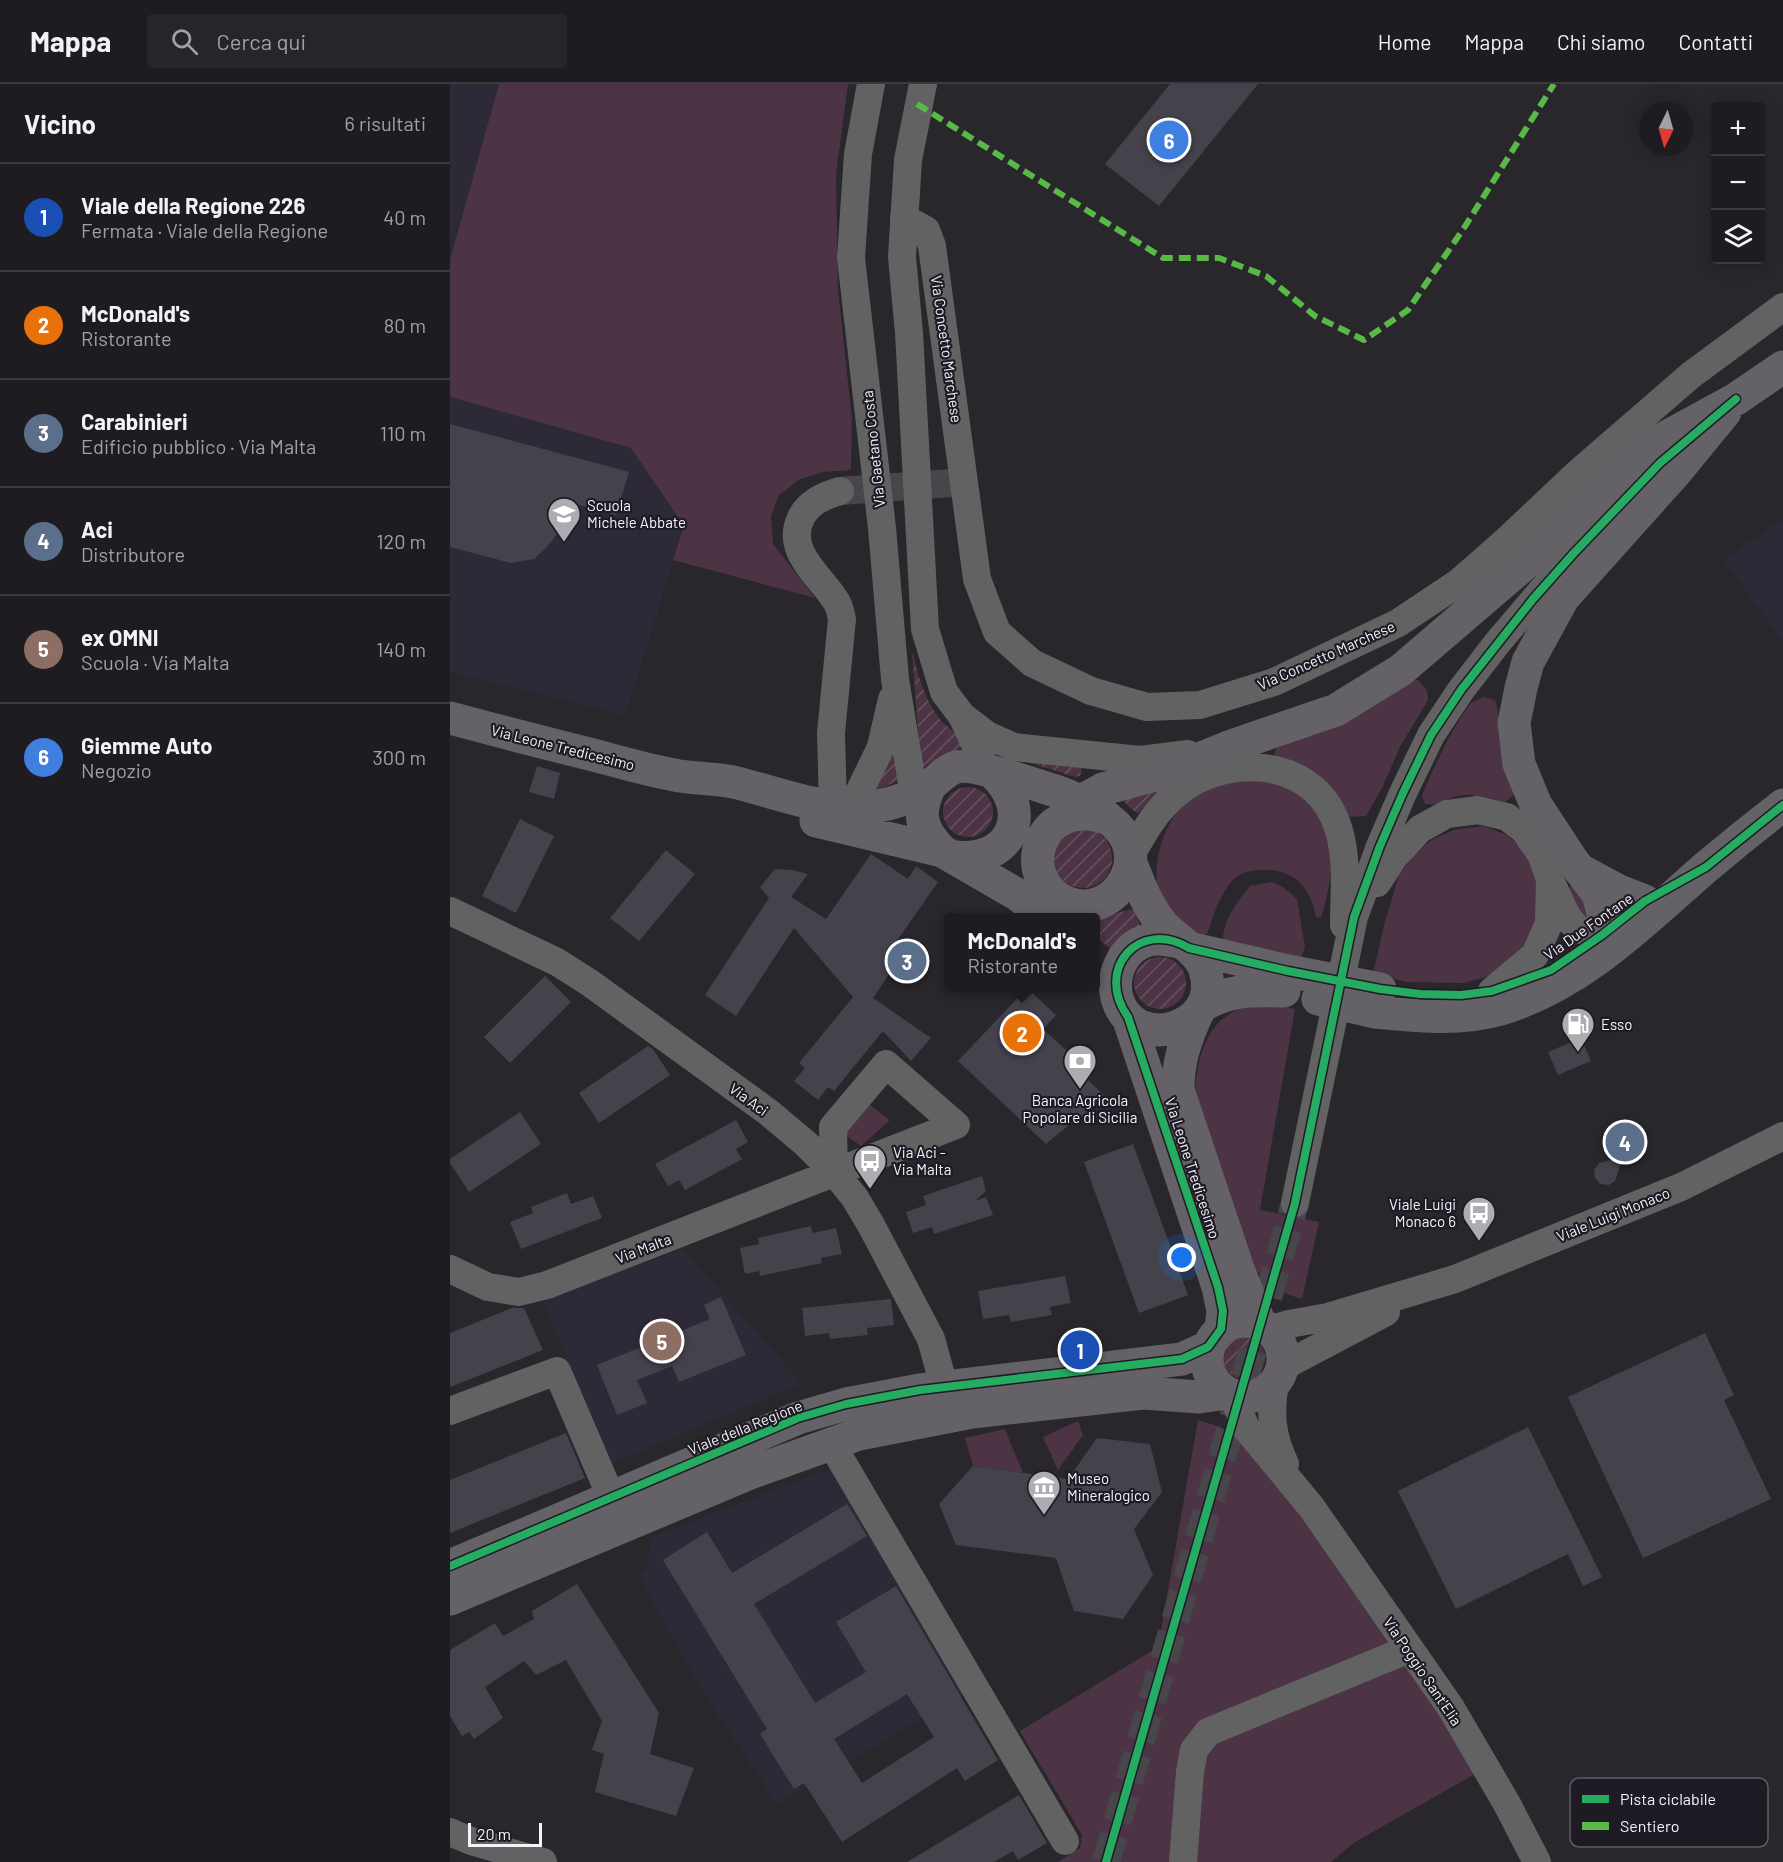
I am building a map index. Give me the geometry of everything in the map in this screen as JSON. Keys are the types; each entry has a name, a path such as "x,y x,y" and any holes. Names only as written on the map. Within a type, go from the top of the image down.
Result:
{"main road":[{"path":"1045,907 1058,898 1048,889 1037,863 1038,849 1052,825 1084,812 1103,789 1170,771 1231,746 1336,710 1401,670 1535,555 1648,447 1736,399 1783,366"},
{"path":"1609,943 1603,908 1598,894 1536,805 1519,764 1514,723 1528,662 1563,598 1676,473 1736,399"},
{"name":"Via Leone Tredicesimo","path":"450,718 675,775"},
{"path":"675,775 730,782 842,808 871,808 922,798 941,774 956,768 972,766 1048,788 1084,812 1123,833 1148,902 1161,922 1198,957 1204,969 1207,981 1206,994 1199,1010"},
{"path":"675,775 725,799 971,858 987,855 1001,845 1010,832 1014,816 1013,799 1005,784 990,772"},
{"path":"922,798 924,828 931,840 948,854 1045,907 1088,906 1103,902 1117,892 1126,879 1131,859"},
{"name":"Via Due Fontane","path":"1378,1000 1422,1017 1441,1017 1500,1009 1540,994 1564,982 1609,943 1783,805"},
{"name":"Via Due Fontane","path":"1378,1000 1420,994 1492,991 1551,970 1609,943 1646,901 1706,867"},
{"path":"1581,870 1617,890 1646,901"},
{"path":"1286,981 1216,998 1185,1024 1171,1030 1155,1030 1140,1026 1113,991 1116,973 1122,959 1133,947 1148,940 1163,939 1286,981 1378,1000"},
{"name":"Via Leone Tredicesimo","path":"1113,991 1218,1287 1223,1311 1215,1338"},
{"name":"Via Leone Tredicesimo","path":"1199,1010 1182,1047 1178,1068 1178,1090 1239,1269 1264,1327"},
{"path":"450,1599 750,1473 831,1443 878,1430 972,1412 1143,1393 1199,1397 1230,1394 1242,1397 1260,1393 1278,1375 1282,1354 1278,1341 1264,1327 1249,1321 1236,1322 1215,1338 1207,1359 1208,1370 1214,1381 1230,1394"},
{"name":"Viale della Regione","path":"450,1566 798,1418 846,1404 944,1386 1168,1362 1182,1359 1215,1338"}],"street":[{"name":"Via Gaetano Costa","path":"871,84 858,154 851,258 882,528 895,679 922,798"},
{"path":"923,84 908,160 902,257 909,333 925,628 944,692 962,716 990,772"},
{"name":"Via Concetto Marchese","path":"904,218 926,230 932,246 978,579 997,632 1032,663 1091,691 1148,707 1200,705 1274,682 1398,623 1458,583 1579,472 1691,375 1783,307"},
{"path":"1295,1203 1354,917 1380,846 1431,735 1461,690 1498,642 1573,554 1660,463 1736,399"},
{"path":"840,491 824,496 805,509 796,529 801,554 837,603 842,619 831,733 842,808"},
{"path":"842,808 881,747 895,679"},
{"path":"962,716 987,735 1014,747 1140,760 1170,758 1231,746"},
{"path":"1131,859 1151,820 1165,804 1178,792 1204,777 1247,766 1263,766 1291,775 1316,792 1333,814 1339,830 1344,859 1344,963"},
{"path":"1354,917 1394,857 1420,829 1447,814 1478,810 1506,817 1524,830 1541,854 1550,879 1574,927 1609,943"},
{"path":"1492,991 1535,955 1549,923 1550,879"},
{"name":"Via Aci","path":"450,911 547,956 590,982 768,1112 805,1143 834,1172 855,1198 871,1225 931,1339 944,1386"},
{"name":"Via Malta","path":"450,1269 488,1287 519,1292 547,1285 956,1125 886,1064 833,1126 834,1172"},
{"name":"Viale Luigi Monaco","path":"1440,1284 1681,1187 1783,1136"},
{"path":"1264,1327 1329,1317 1440,1284"},
{"path":"1297,1487 1279,1452 1271,1425 1278,1375 1440,1284"},
{"path":"450,1411 557,1371 611,1497"},
{"path":"1230,1394 1246,1428 1297,1487"},
{"path":"831,1443 1065,1841"},
{"name":"Via Poggio Sant'Elia","path":"1297,1487 1451,1708 1507,1803 1537,1862"},
{"path":"1183,1862 1190,1772 1194,1750 1208,1732 1409,1649"},
{"path":"450,1832 543,1862"}],"shaded area":[{"path":"450,84 499,84 450,260"},
{"path":"499,84 848,84 836,174 838,290 852,419 851,470 823,472 800,479 779,495 771,516 773,544 815,598 673,560 684,526 631,448 450,397 450,260"},
{"name":"Scuola Michele Abbate","path":"450,397 631,448 684,526 626,715 450,672"},
{"path":"1783,519 1783,642 1723,559"},
{"path":"912,651 929,702 938,717 956,734 963,746 942,755 921,769"},
{"path":"1410,678 1419,681 1427,690 1428,700 1400,747 1382,788 1366,816 1350,817 1274,757 1276,748"},
{"path":"1484,697 1495,700 1497,706 1500,746 1512,778 1513,796 1505,802 1481,796 1463,795 1425,804 1422,796 1451,735 1471,703"},
{"path":"897,740 900,780 875,791"},
{"path":"1021,760 1082,768 1080,776 1075,777"},
{"path":"1243,779 1275,782 1296,792 1312,805 1322,820 1328,838 1331,857 1327,898 1321,918 1316,917 1310,897 1299,882 1292,877 1274,871 1246,872 1229,885 1207,934 1201,935 1181,923 1161,894 1157,884 1157,861 1167,828 1187,800 1206,789"},
{"path":"1168,780 1139,813 1123,801"},
{"path":"963,787 973,787 986,794 993,807 993,817 986,830 973,837 963,837 954,833 947,826 943,817 943,807 947,798 954,791"},
{"path":"1483,826 1507,835 1529,855 1537,873 1536,927 1509,971 1463,983 1407,982 1373,974 1384,925 1399,875 1414,855 1433,839 1454,830"},
{"path":"1094,830 1110,846 1112,861 1108,873 1101,882 1091,887 1081,888 1070,885 1061,879 1055,869 1053,846 1065,832"},
{"path":"1272,882 1283,887 1297,899 1305,947 1300,962 1224,946 1224,930 1230,914 1240,899 1250,886"},
{"path":"1572,884 1590,913 1584,923 1569,889"},
{"path":"1133,909 1141,928 1112,950 1100,940 1100,917"},
{"path":"1160,957 1170,959 1178,965 1184,973 1186,983 1184,993 1178,1001 1170,1007 1160,1009 1150,1007 1142,1001 1136,993 1134,983 1136,973 1142,965 1150,959"},
{"path":"1274,1005 1295,1009 1260,1210 1319,1222 1302,1299 1273,1286 1251,1264 1195,1098 1200,1060 1216,1025 1241,1008"},
{"path":"867,1103 890,1120 861,1146 840,1131"},
{"path":"683,1249 802,1383 611,1464 541,1298"},
{"path":"1244,1337 1252,1338 1259,1343 1264,1350 1264,1366 1259,1373 1252,1378 1244,1379 1236,1378 1229,1373 1224,1366 1223,1358 1224,1350 1229,1343 1236,1338"},
{"path":"1198,1420 1221,1427 1258,1456 1397,1642 1475,1774 1355,1842 1331,1862 1058,1862 1080,1848 1082,1835 1020,1731 1158,1647"},
{"path":"1078,1421 1083,1435 1058,1470 1043,1437"},
{"path":"1005,1429 1023,1473 973,1466 965,1438"},
{"path":"832,1468 967,1692 777,1804 704,1694 638,1575 647,1567 651,1537"}],"building":[{"path":"1170,84 1258,84 1159,206 1105,164"},
{"path":"450,424 629,472 616,515 568,502 560,530 534,559 511,563 450,547"},
{"path":"537,766 560,773 554,799 529,792"},
{"path":"520,819 554,836 516,913 482,896"},
{"path":"666,850 695,874 639,941 610,918"},
{"path":"871,854 908,879 916,866 938,882 894,945 904,952 873,998 931,1038 911,1061 883,1031 834,1091 828,1087 818,1100 794,1081 805,1068 799,1063 853,997 794,928 736,1016 705,995 769,898 760,887 775,869 808,874 791,897 826,919"},
{"path":"545,976 571,1002 510,1063 484,1037"},
{"path":"1024,991 1030,991 1056,1015 1043,1029 1076,1059 1072,1065 1104,1095 1084,1118 1081,1115 1046,1144 958,1061"},
{"path":"1581,1038 1591,1061 1558,1075 1548,1052"},
{"path":"648,1046 653,1049 670,1075 599,1123 579,1093"},
{"path":"520,1112 541,1144 469,1192 450,1163 450,1159"},
{"path":"736,1120 748,1142 736,1149 742,1159 685,1190 679,1180 668,1186 655,1164"},
{"path":"1632,1127 1640,1131 1644,1139 1641,1148 1622,1160 1615,1181 1609,1185 1600,1184 1595,1178 1594,1170 1599,1163 1618,1158 1617,1136 1623,1129"},
{"path":"1133,1144 1188,1295 1139,1313 1084,1162"},
{"path":"982,1176 986,1191 975,1201 986,1197 993,1215 934,1234 932,1227 913,1233 906,1212 926,1205 923,1196"},
{"path":"567,1193 571,1204 593,1196 602,1218 521,1249 510,1222 533,1213 531,1207"},
{"path":"811,1226 812,1233 836,1228 842,1254 821,1258 822,1263 760,1276 759,1271 745,1274 740,1248 759,1244 758,1238"},
{"path":"1065,1276 1071,1303 1050,1307 1052,1315 1011,1322 1009,1315 983,1319 978,1291"},
{"path":"721,1297 746,1355 679,1382 672,1366 637,1380 647,1403 617,1415 597,1365 710,1319 704,1305"},
{"path":"891,1299 894,1325 867,1328 868,1335 830,1339 829,1333 805,1336 802,1308"},
{"path":"512,1308 524,1308 543,1350 450,1387 450,1333"},
{"path":"1705,1333 1734,1395 1724,1400 1771,1499 1643,1558 1568,1397"},
{"path":"1528,1427 1602,1577 1583,1586 1568,1554 1456,1609 1398,1491"},
{"path":"566,1433 585,1478 450,1533 450,1480"},
{"name":"Museo Mineralogico","path":"1097,1438 1150,1444 1162,1492 1134,1529 1153,1575 1123,1619 1074,1611 1056,1558 956,1545 939,1504 973,1466 1068,1479"},
{"path":"847,1504 867,1536 754,1604 815,1703 866,1672 836,1622 896,1586 998,1760 965,1781 957,1768 842,1842 804,1783 794,1789 760,1734 767,1729 663,1560 707,1532 732,1573","holes":["907,1694 934,1737 862,1783 834,1739"]},
{"path":"577,1584 659,1713 650,1754 694,1768 676,1816 595,1792 604,1754 592,1750 602,1721 566,1660 536,1675 524,1661 485,1687 503,1718 474,1739 469,1732 462,1736 450,1716 450,1650 495,1623 503,1636 534,1619 532,1611"},
{"path":"1019,1795 1047,1843 1018,1860 1013,1851 994,1862 907,1862"}],"tunnel":[{"path":"840,491 966,482"},
{"path":"1106,1862 1295,1203"}],"marked path":[{"path":"917,104 1163,258 1219,258 1266,276 1315,316 1364,340 1408,310 1464,228 1554,84"}],"cycle path":[{"path":"1106,1862 1295,1203 1354,917 1380,846 1431,735 1461,690 1533,599 1660,463 1736,399"},
{"path":"450,1566 798,1418 846,1404 920,1390 1182,1359 1208,1347 1221,1329 1223,1311 1218,1287 1128,1017 1119,999 1116,982 1119,966 1127,953 1139,944 1154,939 1171,940 1189,948 1380,989 1420,994 1461,995 1492,991 1551,970 1602,935 1645,901 1706,867 1783,805"}],"place":[{"name":"Giemme Auto","path":"1169,140"},
{"name":"Scuola Michele Abbate","path":"564,543"},
{"name":"Carabinieri","path":"907,961"},
{"name":"McDonald's","path":"1022,1033"},
{"name":"Esso","path":"1578,1053"},
{"name":"Banca Agricola Popolare di Sicilia","path":"1080,1090"},
{"name":"Aci","path":"1625,1142"},
{"name":"Via Aci - Via Malta","path":"870,1190"},
{"name":"Viale Luigi Monaco 6","path":"1479,1242"},
{"name":"ex OMNI","path":"662,1341"},
{"name":"Viale della Regione 226","path":"1080,1350"},
{"name":"Museo Mineralogico","path":"1044,1516"}]}
